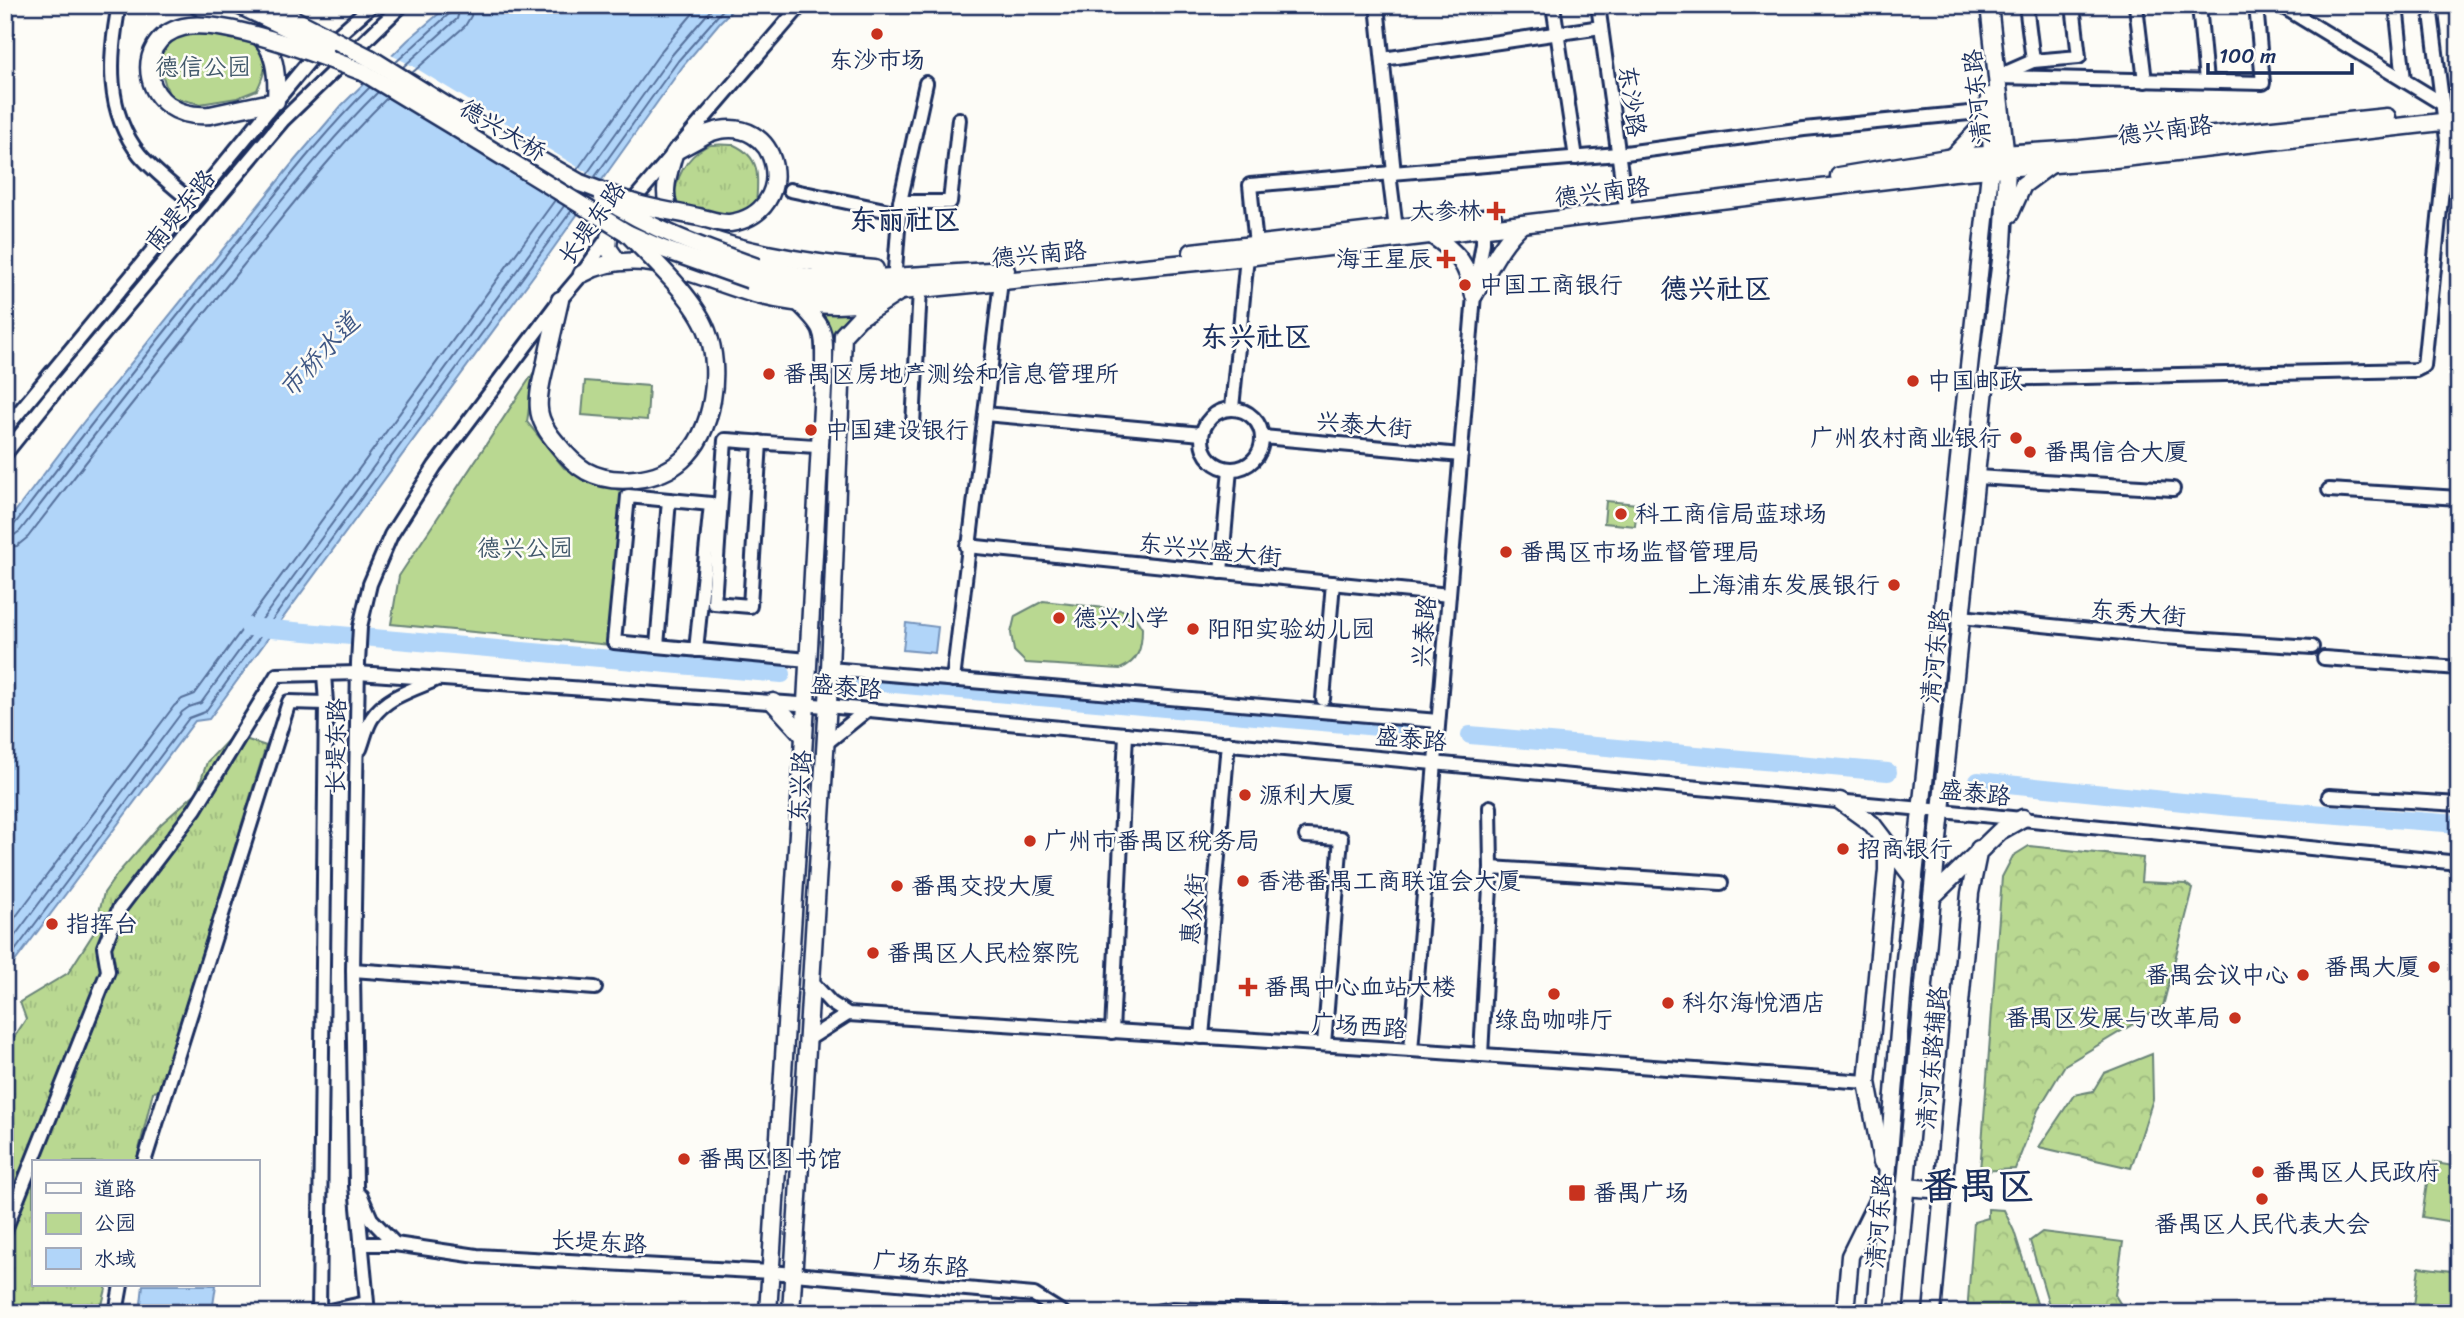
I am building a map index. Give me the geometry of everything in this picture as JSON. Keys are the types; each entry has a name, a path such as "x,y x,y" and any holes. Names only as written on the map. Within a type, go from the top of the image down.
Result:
{"main road":[{"path":"196,5 251,27 265,41 276,72 276,101 210,115 189,115 163,103 152,85 149,71 150,60 157,45 170,32 192,25 225,29 304,49 367,65"},
{"name":"德兴大桥","path":"238,5 367,65 627,233 663,249 753,274"},
{"name":"德兴大桥","path":"266,5 367,65 580,183 638,221 753,274"},
{"path":"291,5 367,65"},
{"name":"清河东路","path":"1876,1313 1905,958 1928,737 1987,200 1999,161 1990,111 1979,5"},
{"name":"清河东路","path":"1894,1313 1932,897 1986,379 2003,244 1997,77 1989,5"},
{"path":"1987,200 1974,181 1954,164 1984,124 1990,111"},
{"name":"德兴南路","path":"753,274 876,278 1077,265 1433,236 1483,224 1625,202 1999,161 2080,149 2450,114"},
{"name":"德兴南路","path":"1999,161 2052,164 2106,160 2450,114"},
{"path":"580,183 640,205 727,223 753,216 766,204 771,192 775,164 763,141 745,131 734,129 709,133 675,153 665,191 666,203 674,219 686,229 721,242 785,259 944,274"},
{"name":"德兴南路","path":"753,274 814,291 901,291 1252,251 1396,229 1522,224 1954,164"},
{"path":"1982,242 2003,244 2011,213 2023,185 2052,164"},
{"path":"1474,295 1499,250 1510,234 1522,224"},
{"path":"674,267 664,253 665,235 675,229 686,229"},
{"path":"560,300 538,411 553,439 585,470 611,478 640,478 670,468 683,460 706,421 715,386 715,362 708,331 687,299 627,233"},
{"path":"1433,236 1448,246 1469,272 1474,295"},
{"path":"609,237 608,248 618,262"},
{"path":"582,274 598,265 631,261 674,267 763,296 798,302 863,304 887,299"},
{"name":"东兴路","path":"791,1313 830,669 843,335 859,318 901,291"},
{"name":"东兴路","path":"768,1313 811,621 824,333 815,318 798,302"},
{"path":"811,621 832,623"},
{"path":"773,702 804,736"},
{"path":"1928,737 1949,739"},
{"path":"801,788 822,789"},
{"path":"1840,801 1872,824 1914,879"},
{"path":"1932,897 1979,849 2000,831 2023,818"},
{"name":"清河东路辅路","path":"1882,838 1887,870 1867,1082 1886,1183"},
{"name":"清河东路辅路","path":"1932,1313 1970,893 1979,849"},
{"path":"1879,957 1905,958"},
{"path":"1845,1313 1850,1256 1886,1183"},
{"path":"1904,1187 1943,1190"}],"street":[{"path":"118,5 111,71 113,95 119,115 139,153 192,202"},
{"name":"南堤东路","path":"5,429 310,60 372,5"},
{"name":"南堤东路","path":"5,454 283,120 402,5"},
{"name":"长堤东路","path":"771,1272 477,1256 395,1244 371,1219 356,1186 353,970 358,668 360,628 370,584 391,535 435,466 582,274 638,195 801,5"},
{"path":"1377,5 1396,229"},
{"path":"1553,5 1576,158"},
{"name":"东沙路","path":"1598,5 1625,202"},
{"path":"2026,5 2032,61"},
{"path":"1997,77 2032,61 2079,57 2073,5"},
{"path":"2199,5 2206,81"},
{"path":"1997,77 2263,83 2256,5"},
{"path":"2280,5 2404,80 2450,114"},
{"path":"2396,5 2404,80"},
{"path":"2430,5 2450,114 2431,348"},
{"path":"2138,6 2145,81"},
{"path":"1383,59 1601,27"},
{"path":"895,270 899,208 926,83"},
{"path":"1232,408 1252,251 1250,185 1618,154 1804,129 1990,111"},
{"path":"1986,379 2416,370 2424,366 2450,114"},
{"path":"790,190 899,208 950,202 959,119"},
{"name":"兴泰路","path":"1411,1050 1474,295 1483,224"},
{"path":"953,680 967,546 1001,281"},
{"path":"913,425 920,289"},
{"path":"1232,408 1241,409 1256,420 1263,437 1259,454 1254,460 1247,466 1230,469 1212,461 1206,453 1202,434 1204,426 1215,413 1232,408"},
{"path":"985,414 1202,434"},
{"name":"兴泰大街","path":"1263,437 1461,455"},
{"path":"760,442 750,606 714,603 724,440 760,442 820,446"},
{"path":"1222,572 1230,469"},
{"path":"1977,477 2173,489"},
{"path":"2329,491 2459,498"},
{"path":"696,650 711,504 628,496 614,642 696,650 808,660"},
{"path":"657,646 669,500"},
{"name":"东兴兴盛大街","path":"967,546 1448,595"},
{"path":"1323,699 1333,583"},
{"name":"东秀大街","path":"1961,617 2163,637 2312,647"},
{"path":"2324,658 2459,668"},
{"name":"盛泰路","path":"33,1160 108,971 104,947 118,909 195,809 277,675 324,674 358,668 438,679 827,706 1922,808 2459,863"},
{"path":"830,669 1438,721"},
{"path":"324,674 326,703 320,1313 367,1308 356,1186"},
{"path":"358,756 372,718 382,707 398,696 438,679"},
{"path":"145,1160 289,702 326,703"},
{"path":"825,744 867,710"},
{"path":"1112,1032 1126,734"},
{"name":"惠众街","path":"1202,1037 1228,743"},
{"path":"2329,796 2459,804"},
{"path":"1481,1055 1491,868 1490,807"},
{"path":"1306,836 1341,838 1324,1044"},
{"path":"1491,868 1721,883"},
{"path":"353,970 595,988"},
{"path":"807,1040 848,1014 831,1003 810,980"},
{"name":"广场西路","path":"848,1014 1867,1082"},
{"name":"盛泰路","path":"5,1230 32,1162"},
{"path":"361,1244 395,1244"},
{"name":"广场东路","path":"771,1272 1033,1294 1063,1313"},
{"path":"116,1313 121,1286"},
{"path":"1150,1313 1172,1309 1288,1313"}],"green space":[{"name":"德信公园","path":"202,32 222,34 260,45 265,68 257,90 237,98 200,104 170,97 162,72 161,55 164,48 179,36"},
{"path":"734,145 750,156 754,163 757,178 756,205 736,218 673,204 678,179 691,158 708,146"},
{"path":"815,306 867,306 834,338"},
{"name":"德兴公园","path":"534,372 527,422 564,468 628,494 610,645 391,624 399,576"},
{"path":"585,381 649,386 647,420 582,415"},
{"name":"科工商信局蓝球场","path":"1606,501 1637,504 1635,526 1604,523"},
{"path":"1043,601 1131,611 1142,628 1138,653 1120,669 1026,663 1014,651 1011,633 1015,616"},
{"path":"233,735 266,746 159,1091 153,1092 136,1160 32,1160 32,1286 107,1286 100,1313 5,1313 5,1051 26,1019 20,1002 68,973 93,934 104,893 161,824 197,792 207,762"},
{"path":"2029,846 2143,858 2141,882 2186,884 2193,889 2163,1006 2065,1065 2038,1110 2015,1169 1980,1171 2002,877 2013,856"},
{"path":"2152,1054 2153,1099 2131,1168 2039,1147 2074,1095 2093,1091 2104,1073"},
{"path":"2430,1162 2459,1167 2459,1223 2422,1217"},
{"path":"1988,1209 2004,1210 2014,1231 2040,1313 1967,1313 1974,1222 1988,1218"},
{"path":"2042,1232 2123,1242 2115,1295 2126,1313 2063,1313 2060,1307 2050,1308 2030,1241"},
{"path":"2419,1267 2459,1272 2459,1313 2413,1313"}],"water":[{"name":"市桥水道","path":"449,5 737,5 683,66 550,253 209,719 195,721 5,975 5,525 85,420 295,160 342,105 408,40"},
{"path":"906,623 938,627 935,653 903,650"},
{"path":"143,1286 216,1286 212,1312 191,1306 163,1313 140,1313"}],"pier":[{"path":"389,54 604,183 584,211 361,82"}],"waterway":[{"path":"249,627 782,674"},
{"path":"860,681 1412,730"},
{"path":"1470,735 1888,772"},
{"path":"1978,781 2232,807 2459,824"}],"place":[{"name":"东沙市场","path":"877,34"},
{"name":"大参林","path":"1496,211"},
{"name":"海王星辰","path":"1446,259"},
{"name":"中国工商银行","path":"1465,285"},
{"name":"番禺区房地产测绘和信息管理所","path":"769,374"},
{"name":"中国邮政","path":"1913,381"},
{"name":"中国建设银行","path":"811,430"},
{"name":"广州农村商业银行","path":"2016,438"},
{"name":"番禺信合大厦","path":"2030,452"},
{"name":"科工商信局蓝球场","path":"1621,514"},
{"name":"番禺区市场监督管理局","path":"1506,552"},
{"name":"上海浦东发展银行","path":"1894,585"},
{"name":"德兴小学","path":"1059,618"},
{"name":"阳阳实验幼儿园","path":"1193,629"},
{"name":"源利大厦","path":"1245,795"},
{"name":"广州市番禺区税务局","path":"1030,841"},
{"name":"招商银行","path":"1843,849"},
{"name":"香港番禺工商联谊会大厦","path":"1243,881"},
{"name":"番禺交投大厦","path":"897,886"},
{"name":"指挥台","path":"52,924"},
{"name":"番禺区人民检察院","path":"873,953"},
{"name":"番禺大厦","path":"2434,967"},
{"name":"番禺会议中心","path":"2303,975"},
{"name":"番禺中心血站大楼","path":"1248,987"},
{"name":"绿岛咖啡厅","path":"1554,994"},
{"name":"科尔海悦酒店","path":"1668,1003"},
{"name":"番禺区发展与改革局","path":"2235,1018"},
{"name":"番禺区图书馆","path":"684,1159"},
{"name":"番禺区人民政府","path":"2258,1172"},
{"name":"番禺广场","path":"1577,1193"},
{"name":"番禺区人民代表大会","path":"2262,1199"}],"district":[{"name":"东丽社区","path":"905,219"},
{"name":"德兴社区","path":"1716,288"},
{"name":"东兴社区","path":"1256,336"},
{"name":"番禺区","path":"1978,1186"}]}
